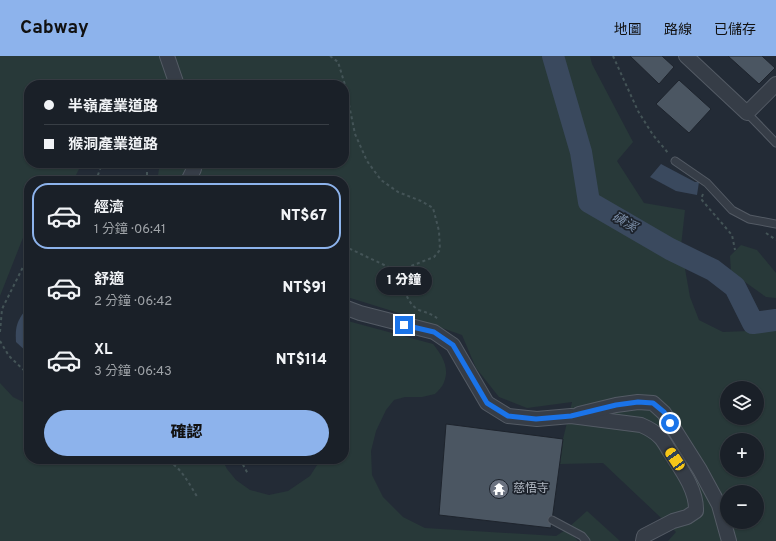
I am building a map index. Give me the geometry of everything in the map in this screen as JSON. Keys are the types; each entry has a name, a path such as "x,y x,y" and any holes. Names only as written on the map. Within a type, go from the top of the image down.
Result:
{"street":[{"path":"167,56 175,80"},
{"path":"686,56 747,113 776,84"},
{"path":"349,309 434,332 453,345 487,403 508,416 536,419 571,416 616,405 638,402 653,403 664,412 700,470 719,505 729,541"},
{"path":"571,416 642,425 652,430 660,437 682,470 693,492 696,511 687,517 673,521 644,536 643,541"}],"lane":[{"path":"747,113 776,143"},
{"path":"675,161 707,183 732,210 749,219 776,224"},
{"path":"552,520 582,536 586,541"}],"path":[{"path":"330,56 338,62 343,80"},
{"path":"614,56 638,111 653,135 675,161"},
{"path":"349,107 354,134 367,161 381,180 398,192 421,201 433,208 439,231 440,250 434,257 399,272"},
{"path":"701,199 732,235 735,250"},
{"path":"349,248 399,272 410,302 418,309 435,316 440,321"},
{"path":"0,332 2,309 24,265"},
{"path":"0,341 9,356 24,370"},
{"path":"174,464 184,475 198,498"},
{"path":"243,464 248,474"}],"shaded area":[{"path":"0,56 590,56 592,64 633,142 617,161 644,203 685,210 681,246 690,297 699,320 723,332 748,331 776,325 776,541 668,541 676,532 603,463 560,464 563,439 572,402 527,408 499,397 476,368 462,335 349,298 349,176 158,176 159,168 349,168 349,80 24,80 24,168 80,168 76,176 24,176 24,235 0,296"},
{"path":"741,245 757,250 776,273 776,298 766,297 731,272 730,256"},
{"path":"349,321 433,344 446,367 446,377 443,385 435,394 422,397 405,397 394,400 386,410 376,431 371,451 372,475 383,497 403,517 425,528 556,536 567,529 578,541 0,541 0,383 13,397 24,402 24,464 224,464 236,480 250,490 269,495 288,491 310,476 318,464 349,464"},
{"path":"587,511 620,541 580,541 568,528"}],"water":[{"path":"661,164 695,182 699,182 697,195 676,191 650,177"},
{"path":"24,312 24,349 16,342 17,324"}],"building":[{"path":"630,56 662,56 674,67 659,84"},
{"path":"728,56 762,56 775,68 759,84"},
{"path":"679,80 711,109 689,133 656,104"},
{"name":"慈悟寺","path":"446,424 563,439 551,528 439,515"}],"waterway":[{"name":"磺溪","path":"553,56 581,152 589,202 670,249 713,270 735,287 753,323 776,320"}],"place":[{"name":"慈悟寺","path":"499,489"}],"route":[{"path":"404,325 434,332 453,345 487,403 508,416 536,419 571,416 616,405 638,402 653,403 664,412 670,423"}]}
